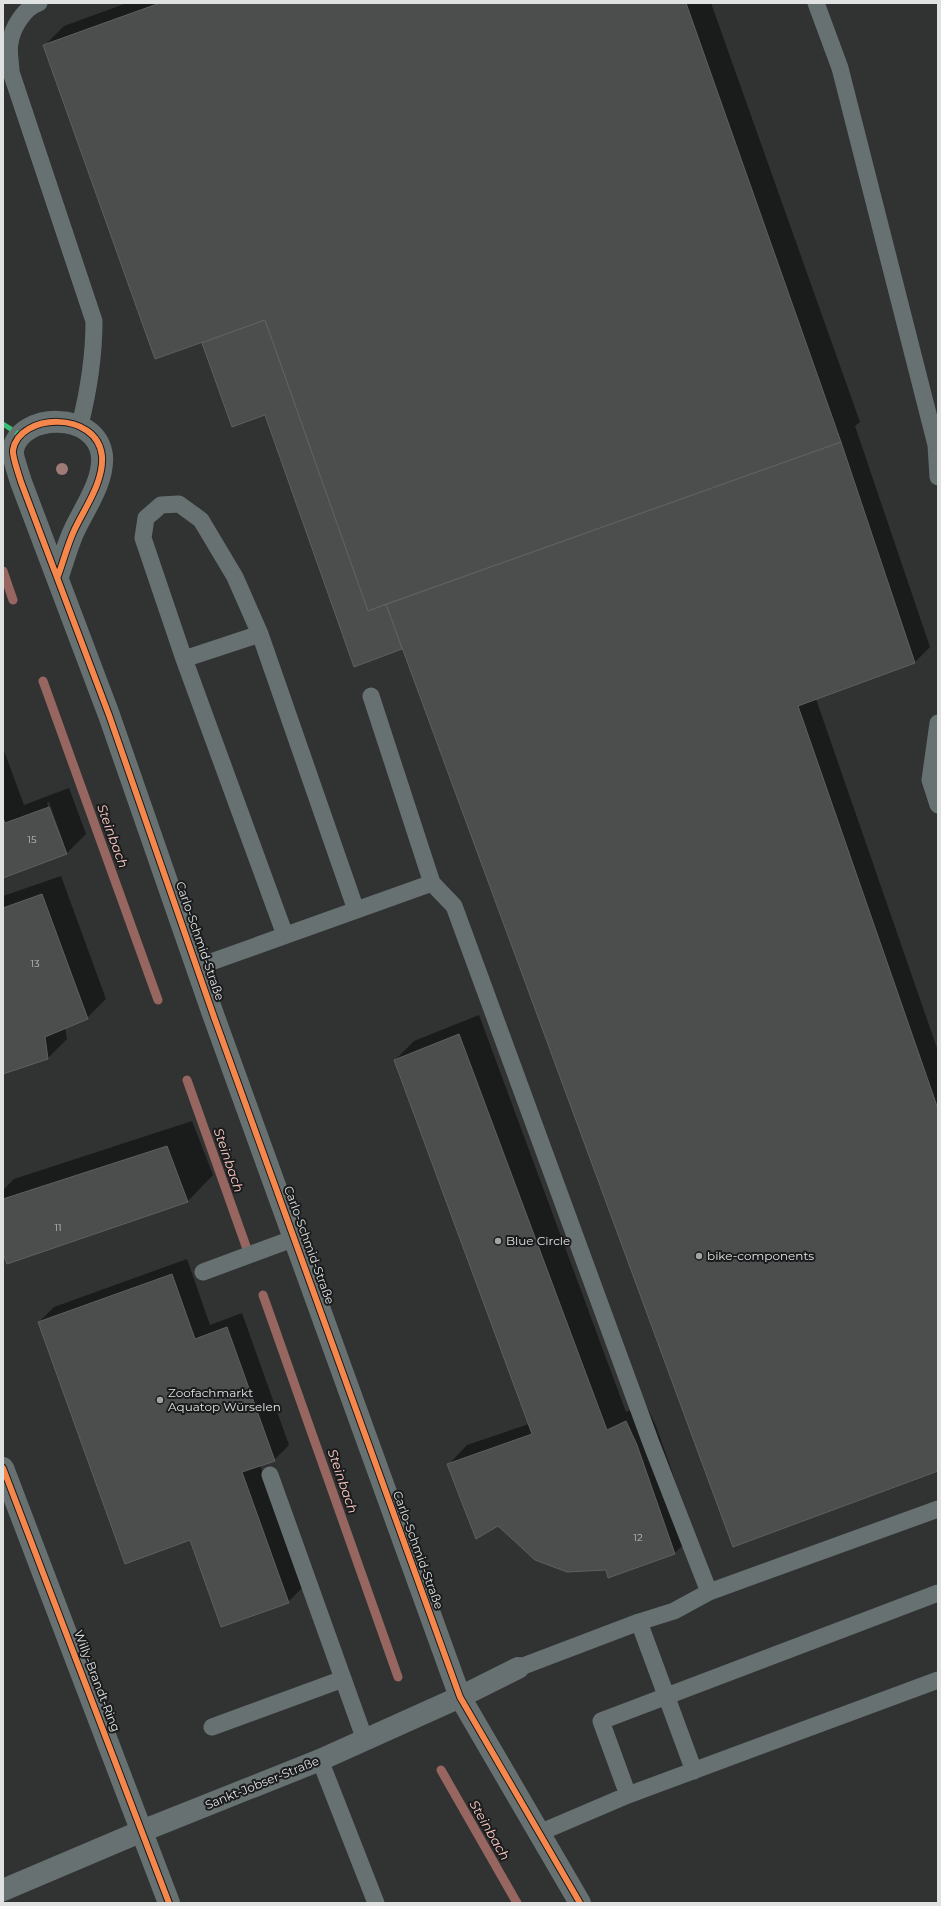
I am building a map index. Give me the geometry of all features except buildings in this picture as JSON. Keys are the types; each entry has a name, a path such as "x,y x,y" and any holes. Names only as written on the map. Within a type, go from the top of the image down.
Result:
{"street":[{"name":"Carlo-Schmid-Straße","path":"80,425 61,421 38,424 20,435 8,451 58,576 388,1500 460,1697 580,1903"},
{"path":"58,576 73,533 95,487 101,470 102,456 97,441 88,430 80,425"},
{"name":"Willy-Brandt-Ring","path":"3,1468 169,1903"},
{"name":"Sankt-Jobser-Straße","path":"3,1890 142,1831 320,1760 460,1697 518,1668"}],"lane":[{"path":"39,3 32,5 16,25 10,43 11,72 94,321 94,356 80,425"},
{"path":"816,3 844,83 936,445 938,477"},
{"path":"285,935 184,659 143,538 146,518 161,505 179,504 201,520 235,577 260,634 356,910"},
{"path":"184,659 260,634"},
{"path":"371,696 432,883 454,906 651,1443 709,1592"},
{"path":"938,723 930,780 938,805"},
{"path":"197,967 432,883"},
{"path":"203,1272 295,1238"},
{"path":"270,1476 365,1740"},
{"path":"518,1668 639,1622 674,1611 709,1592 938,1509"},
{"path":"628,1795 601,1721 938,1593"},
{"path":"639,1622 665,1697 694,1771"},
{"path":"212,1727 343,1679"},
{"path":"539,1833 628,1795 938,1680"},
{"path":"320,1760 376,1903"}],"waterway":[{"name":"Steinbach","path":"3,571 13,600"},
{"name":"Steinbach","path":"43,681 158,1000"},
{"name":"Steinbach","path":"187,1080 247,1249"},
{"name":"Steinbach","path":"263,1295 398,1677"},
{"name":"Steinbach","path":"441,1770 517,1903"}],"marked path":[{"path":"3,424 20,435"}],"cycle path":[{"path":"58,576 73,533 92,496 100,476 102,466 102,456 97,441 87,430 73,424 58,422 42,424 29,429 18,438 13,453 21,482 109,715 214,1017 460,1697 580,1903"},
{"path":"3,1468 169,1903"}],"place":[{"name":"Blue Circle","path":"498,1241"},
{"name":"bike-components","path":"699,1256"},
{"name":"Zoofachmarkt Aquatop Würselen","path":"160,1400"}]}
